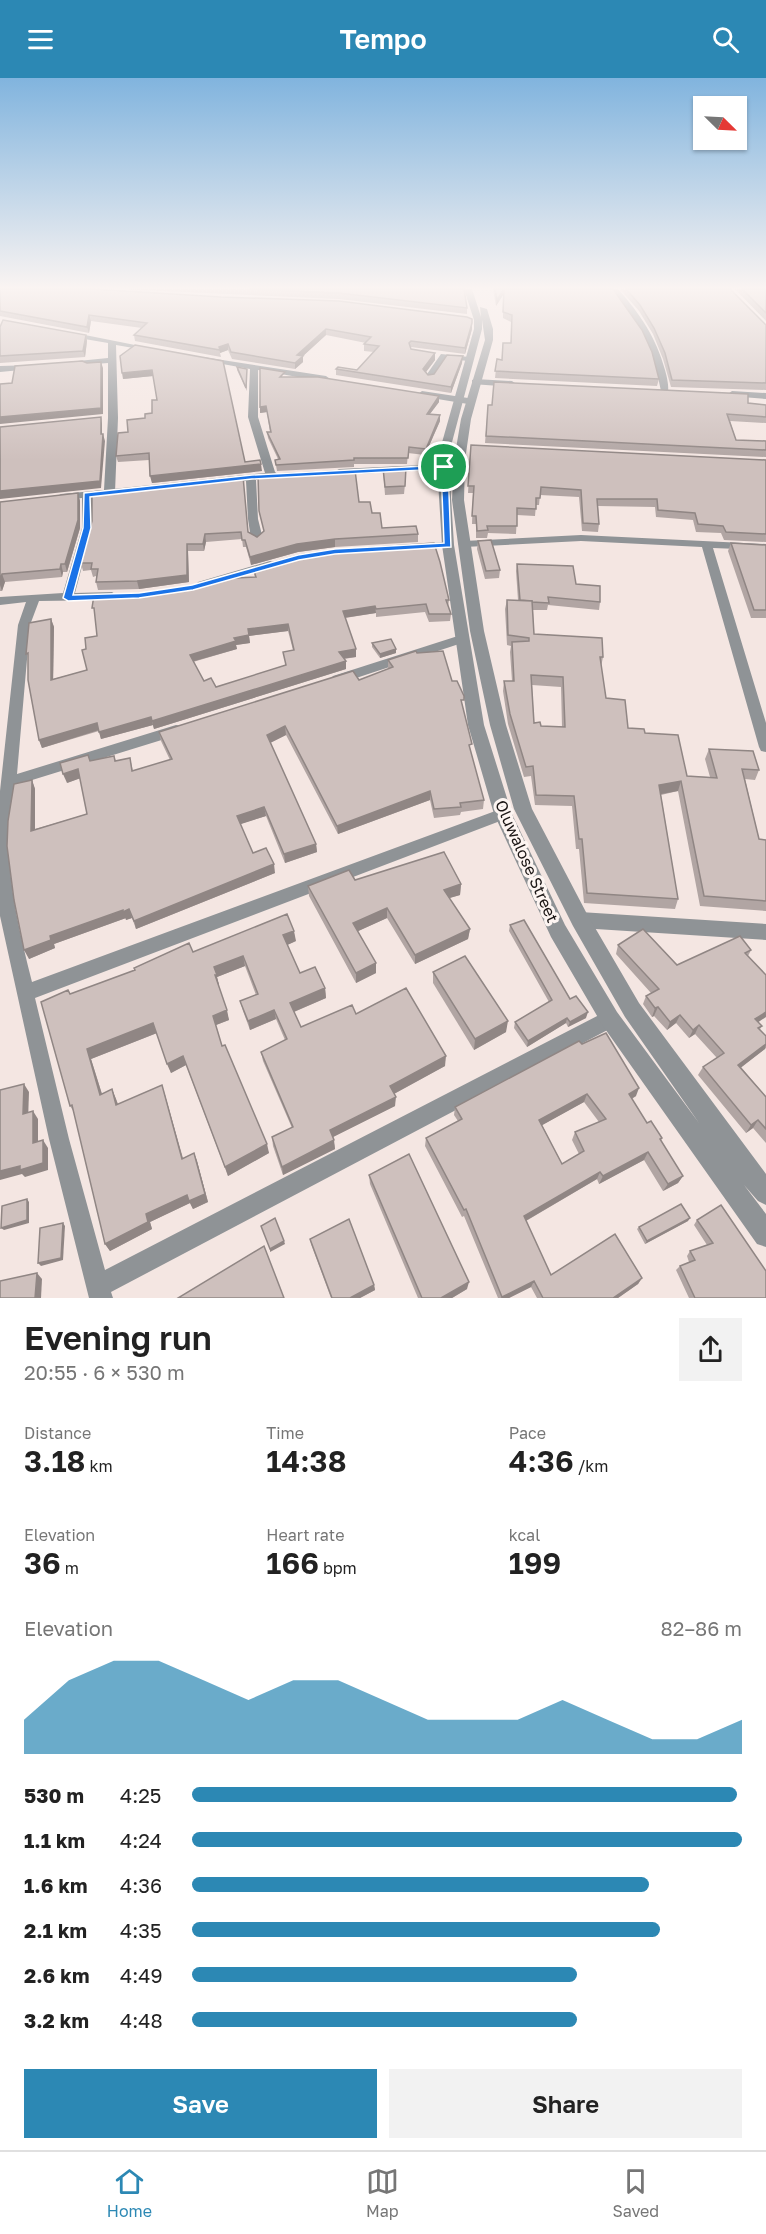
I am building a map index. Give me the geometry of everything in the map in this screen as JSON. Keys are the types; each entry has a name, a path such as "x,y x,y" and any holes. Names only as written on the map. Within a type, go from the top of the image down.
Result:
{"street":[{"path":"109,492 113,418 112,346"},
{"path":"136,346 156,350"},
{"name":"Oluwalose Street","path":"474,346 469,359 463,401 463,447 457,480 456,544 461,639 476,725 503,814 558,931 610,1019 724,1160 766,1193"},
{"name":"Oluwalose Street","path":"487,346 475,382 463,401 446,446 444,467 456,544 498,724 523,809 580,920 724,1160 766,1235"},
{"path":"655,346 665,391"},
{"path":"434,354 469,359"},
{"path":"429,377 444,356"},
{"path":"199,358 333,381"},
{"path":"56,365 112,360"},
{"path":"0,369 45,366"},
{"path":"254,368 253,417 271,476"},
{"path":"475,382 523,384"},
{"path":"654,390 676,392"},
{"path":"412,393 463,401"},
{"path":"721,394 766,396"},
{"path":"102,419 113,418"},
{"path":"463,447 474,448"},
{"path":"329,473 444,467"},
{"path":"216,481 283,475"},
{"path":"252,477 253,519 257,539"},
{"path":"54,498 121,491"},
{"path":"68,598 87,528 87,495"},
{"path":"403,548 581,538 766,547"},
{"path":"706,543 766,747"},
{"path":"193,587 277,562"},
{"path":"0,601 34,597 127,596"},
{"path":"34,597 24,625 9,782 1,833 1,864 11,932 59,1139 100,1292 610,1019"},
{"path":"320,685 461,639"},
{"path":"9,782 187,727"},
{"path":"26,993 503,814"},
{"path":"580,920 766,932"}],"building":[{"path":"0,346 84,346 83,351 0,356"},
{"path":"134,346 140,346 223,361 245,462 260,460 261,464 150,476 149,453 116,456 118,433 128,432 127,420 145,418 145,414 152,413 152,400 157,400 152,370 122,373 120,356"},
{"path":"197,346 222,346 219,347 220,350"},
{"path":"229,346 307,346 297,355 303,356 295,363 231,352"},
{"path":"379,346 410,346 411,349 435,353 423,369 428,375 434,374 447,355 463,356 451,387 336,369 338,367 357,370"},
{"path":"503,346 649,346 659,379 495,371 497,359 502,360"},
{"path":"662,346 766,346 766,383 672,380"},
{"path":"82,361 101,362 101,408 0,417 0,384 12,383 15,366"},
{"path":"237,367 247,369 246,388"},
{"path":"260,368 285,372 280,377 318,377 439,396 427,414 440,415 426,449 409,447 408,458 354,458 354,460 276,465 275,460 280,459 267,432 271,432 266,406 260,407"},
{"path":"494,382 748,394 748,403 766,405 766,417 727,414 736,440 766,441 766,450 486,436 488,405 492,405"},
{"path":"101,417 101,434 103,434 100,481 0,491 0,427"},
{"path":"471,445 766,460 766,534 726,532 723,526 698,524 695,513 658,510 657,499 597,499 599,524 583,523 581,490 541,487 540,498 536,498 536,509 517,508 517,526 487,526 488,530 477,531 476,516 472,516 474,486 468,486"},
{"path":"406,467 405,486 385,487 383,468"},
{"path":"355,470 359,502 370,502 372,513 380,513 382,528 416,526 418,534 335,539 297,544 250,557 241,532 205,534 203,544 187,544 187,575 137,581 96,582 98,569 91,569 92,563 81,563 92,521 92,492 243,476 248,532 257,537 264,531 259,511 258,475"},
{"path":"78,493 78,520 65,564 61,564 60,569 2,574 0,581 0,502"},
{"path":"491,540 500,570 486,571 478,541"},
{"path":"434,543 451,614 429,614 426,604 376,609 375,606 343,611 356,649 339,652 346,661 152,721 151,717 99,732 97,723 39,740 28,680 28,653 26,654 29,623 51,619 51,680 87,670 82,650 86,649 85,638 97,636 94,608 92,608 94,595 138,594 192,586 214,579 256,577 253,568 299,555","holes":["288,624 294,650 283,652 286,665 216,687 211,678 204,681 190,655 236,641 234,638 249,635 248,629"]},
{"path":"731,543 766,545 766,610 754,610"},
{"path":"517,564 573,566 576,584 600,586 600,602 548,597 549,603 520,600"},
{"path":"507,600 532,601 534,634 602,638 603,657 600,657 606,698 625,700 628,728 644,729 645,733 678,735 687,776 717,778 709,749 753,751 759,770 742,769 759,839 766,840 766,901 704,896 681,781 659,785 678,899 587,893 582,839 579,839 574,796 536,795 533,766 526,767 510,714 504,681 514,681 512,642 529,641 529,638 508,635","holes":["531,675 563,677 565,727 541,726 540,722 534,723"]},
{"path":"391,639 396,649 380,654 372,643"},
{"path":"416,651 417,653 443,651 452,681 457,681 464,696 464,700 461,700 472,744 469,745 484,800 460,803 461,807 434,809 430,791 337,826 285,726 267,735 316,844 284,854 264,807 237,816 253,853 266,848 274,864 134,921 129,909 123,912 123,910 50,936 51,940 24,950 14,900 7,846 8,821 14,784 32,780 31,831 87,814 78,769 63,774 60,763 88,755 90,761 114,756 115,761 130,758 132,771 172,759 159,732 353,671 359,680 393,667 388,660"},
{"path":"444,852 461,884 444,890 470,929 415,955 387,908 353,923 376,963 356,973 308,886 349,870 355,880"},
{"path":"287,914 294,931 283,935 300,973 315,967 325,988 290,1003 301,1027 352,1005 356,1014 406,988 446,1056 390,1086 396,1097 330,1130 334,1140 282,1167 272,1137 293,1127 261,1052 287,1039 274,1010 248,1021 240,1001 258,994 243,956 214,967 227,1010 213,1016 222,1046 225,1045 267,1144 225,1167 183,1056 167,1064 153,1023 87,1049 100,1095 112,1089 116,1105 162,1085 182,1159 194,1153 205,1194 189,1201 187,1195 146,1214 148,1222 105,1244 72,1105 70,1106 41,1002 68,990 70,994 135,970 134,968 189,943 193,952"},
{"path":"524,920 570,999 576,996 588,1012 570,1022 567,1018 528,1041 515,1022 552,1000 510,925"},
{"path":"643,929 677,965 740,936 751,950 745,953 766,975 766,1012 755,1019 762,1026 758,1028 766,1036 766,1044 738,1065 766,1097 766,1129 758,1120 751,1125 703,1067 724,1053 699,1025 693,1030 680,1015 670,1022 646,996 659,989 618,945"},
{"path":"465,956 508,1021 475,1039 433,972"},
{"path":"606,1033 639,1088 629,1094 647,1123 651,1121 683,1176 668,1184 648,1152 603,1176 600,1172 524,1216 551,1275 615,1234 642,1278 613,1298 543,1298 534,1281 502,1297 466,1209 464,1210 426,1138 462,1119 455,1107 579,1041 582,1044","holes":["587,1094 606,1119 575,1132 584,1151 562,1164 539,1120"]},
{"path":"24,1084 23,1114 33,1111 33,1143 43,1140 43,1163 20,1170 20,1166 0,1171 0,1090"},
{"path":"409,1154 469,1282 441,1298 422,1298 369,1175"},
{"path":"27,1199 27,1220 1,1228 2,1206"},
{"path":"681,1204 690,1218 647,1241 639,1227"},
{"path":"721,1205 766,1271 766,1298 695,1298 680,1266 695,1260 690,1251 713,1243 697,1220"},
{"path":"275,1218 284,1241 270,1249 261,1226"},
{"path":"349,1219 374,1285 350,1298 332,1298 310,1239"},
{"path":"63,1223 61,1258 38,1263 40,1228"},
{"path":"264,1246 284,1298 178,1298"},
{"path":"37,1273 35,1298 0,1298 0,1281"}],"route":[{"path":"444,467 448,545 335,552 298,557 193,587 139,595 68,598 87,528 87,495 252,477 444,467"}]}
